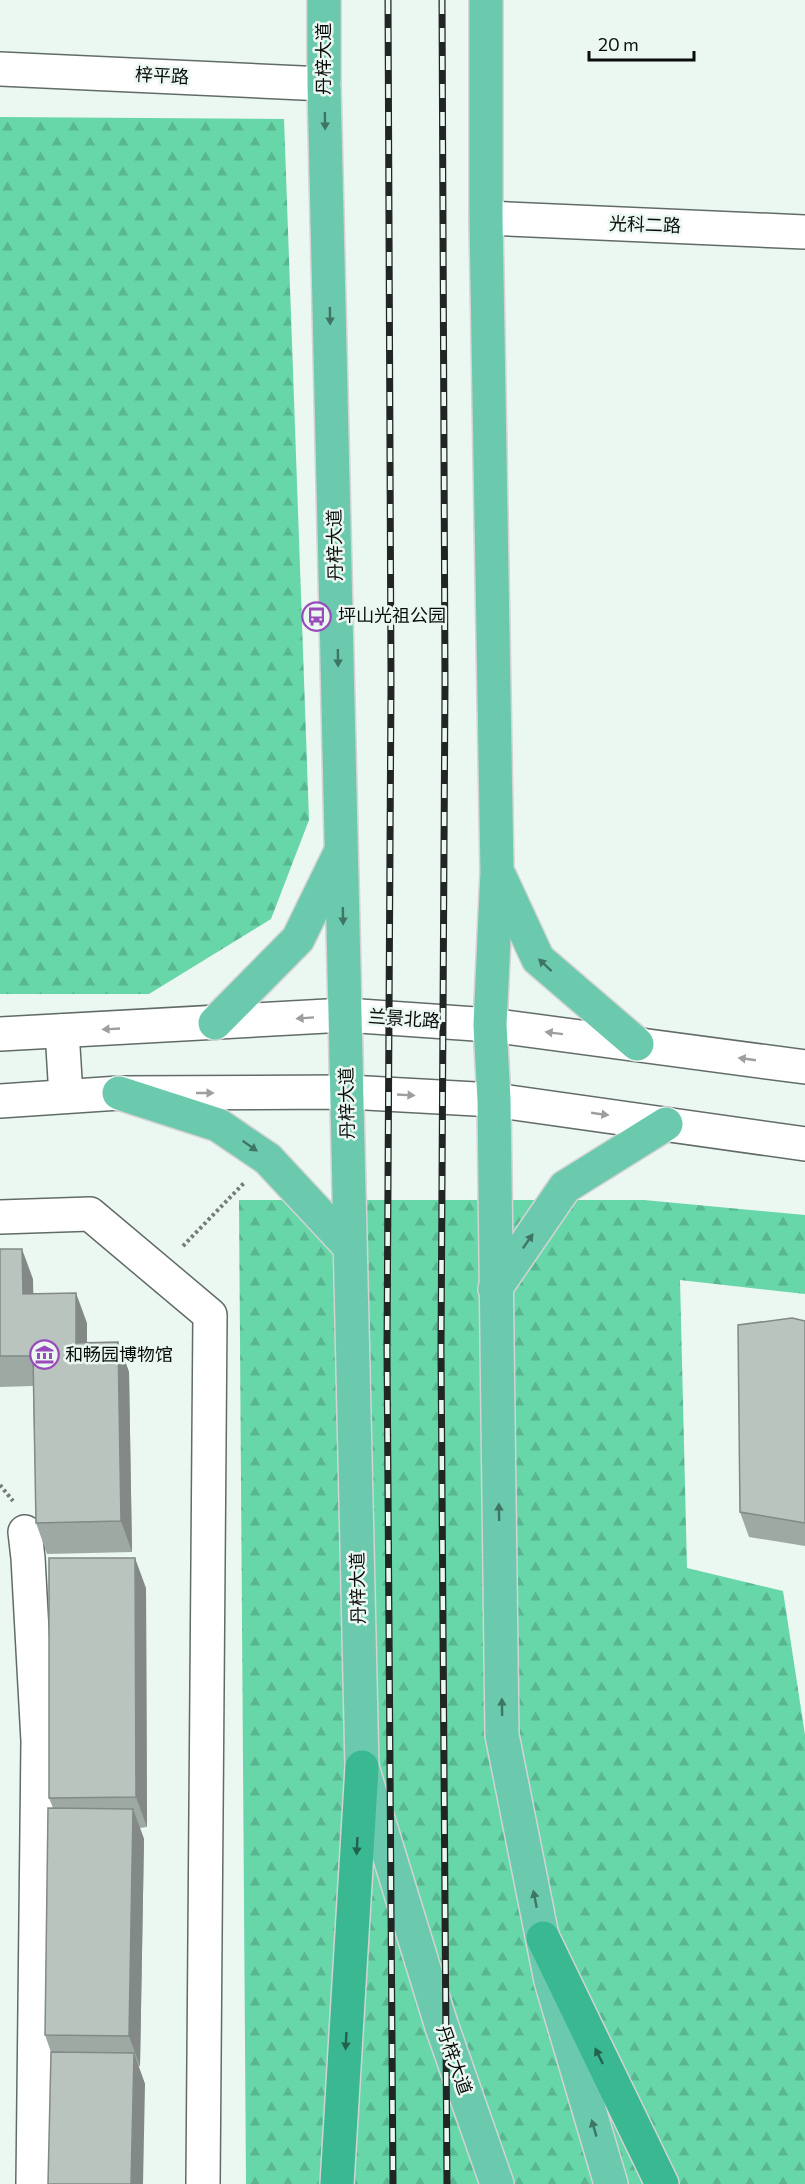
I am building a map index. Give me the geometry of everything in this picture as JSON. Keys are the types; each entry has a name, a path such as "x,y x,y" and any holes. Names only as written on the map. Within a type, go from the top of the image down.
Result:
{"highway":[{"path":"337,2184 362,1767"},
{"path":"543,1938 662,2184"}],"main road":[{"name":"丹梓大道","path":"324,0 324,84 362,1767 441,2024 497,2184"},
{"path":"486,0 486,218 497,872 490,1025 494,1100 502,1735 551,1981 611,2184"},
{"path":"215,1023 298,939 341,851"},
{"path":"497,872 538,959 637,1044"},
{"path":"119,1093 218,1125 268,1159 349,1246"},
{"path":"495,1289 566,1187 666,1124"}],"street":[{"name":"梓平路","path":"0,69 324,84"},
{"name":"光科二路","path":"486,218 805,232"},
{"name":"兰景北路","path":"0,1034 345,1015 490,1025 805,1067"},
{"path":"62,1031 66,1096"},
{"path":"0,1101 119,1093 348,1092 494,1100 805,1144"},
{"path":"0,1216 90,1214 210,1315 203,2184"},
{"path":"25,1532 38,1741 33,2184"}],"path":[{"path":"159,1271 268,1159"}],"green space":[{"path":"0,117 284,119 309,820 271,919 149,994 0,994"},
{"path":"239,1200 644,1200 805,1215 805,1294 680,1280 687,1568 783,1591 805,1735 805,2184 246,2184"}],"building":[{"path":"0,1249 22,1249 23,1294 76,1293 76,1343 118,1342 121,1521 36,1523 33,1356 0,1356"},
{"path":"792,1318 805,1321 805,1523 740,1512 738,1325"},
{"path":"49,1558 135,1558 136,1797 49,1798"},
{"path":"48,1808 133,1809 129,2036 45,2035"},
{"path":"51,2052 134,2053 131,2184 48,2184"}],"railway":[{"path":"388,0 391,682 387,1350 393,2184"},
{"path":"442,0 445,681 441,1349 447,2184"}],"place":[{"name":"坪山光祖公园","path":"317,616"},
{"name":"和畅园博物馆","path":"44,1355"}]}
